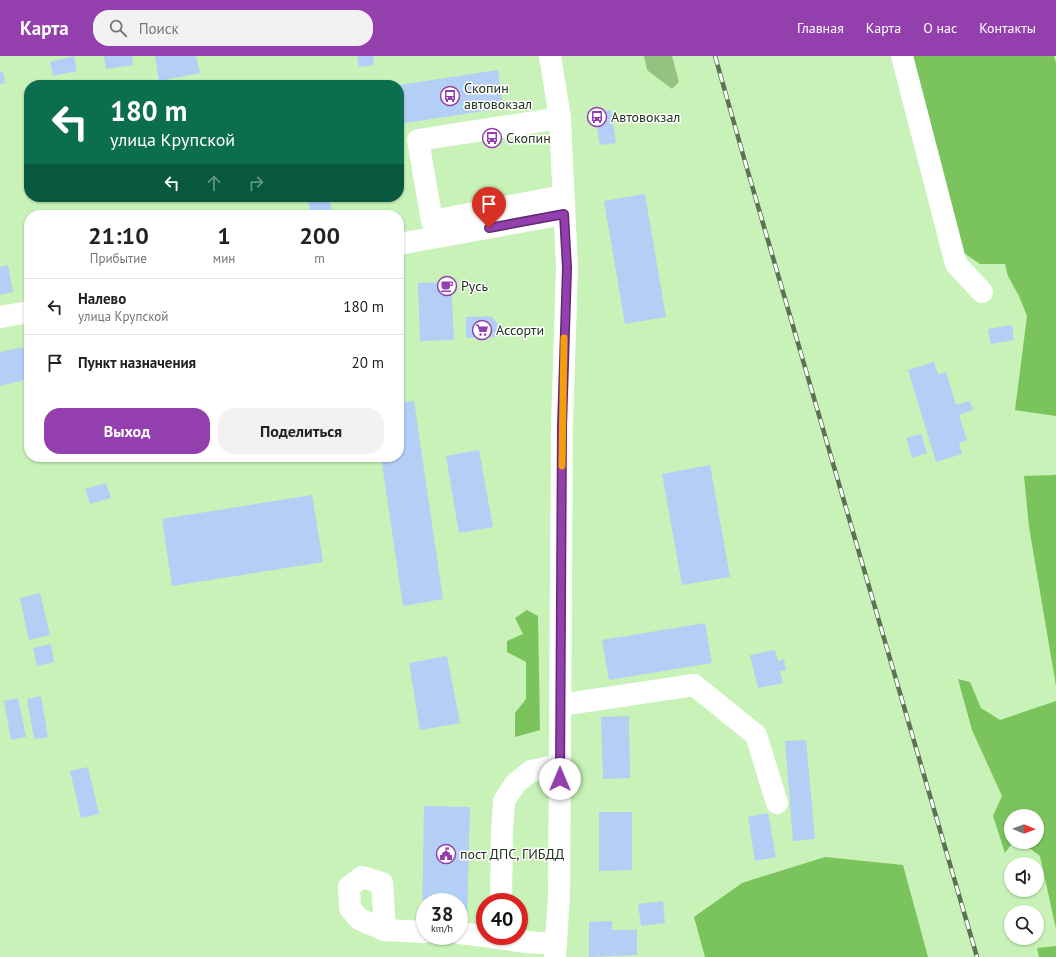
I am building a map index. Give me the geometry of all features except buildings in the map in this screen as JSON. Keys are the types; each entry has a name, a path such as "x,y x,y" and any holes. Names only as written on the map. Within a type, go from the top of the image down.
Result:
{"street":[{"path":"528,942 555,951 559,896 562,426 567,268 560,118 550,56"},
{"path":"902,56 956,264 982,292"},
{"path":"560,118 418,140 432,221 564,205"},
{"path":"404,243 564,205"},
{"path":"0,317 24,313"},
{"path":"560,705 694,685 756,735 777,803"},
{"path":"501,893 504,801 516,783 531,771 560,764"},
{"path":"384,930 416,932"}],"green space":[{"path":"644,56 672,56 679,82 672,89 647,70"},
{"path":"912,56 1054,56 1056,63 1056,416 1015,410 1027,316 1019,296 1008,276 1005,264 980,264 964,253"},
{"path":"1056,474 1056,686 1029,527 1024,476"},
{"path":"527,610 538,616 540,730 515,737 515,713 526,699 526,662 507,652 507,641 523,634 515,618"},
{"path":"958,679 970,682 981,708 1000,720 1056,701 1056,929 1044,874 1044,857 1040,857 1030,849 1044,849 1044,809 1004,809 1004,849 1008,849 1005,853 993,816 1002,796 972,730"},
{"path":"825,857 903,865 928,957 705,957 694,917 742,883"},
{"path":"1056,946 1056,957 1039,957 1037,948"}],"railway":[{"path":"715,56 977,957"}],"slow traffic":[{"path":"562,466 564,338"}],"place":[{"name":"Скопин автовокзал","path":"450,96"},
{"name":"Автовокзал","path":"597,117"},
{"name":"Скопин","path":"492,138"},
{"name":"Русь","path":"447,286"},
{"name":"Ассорти","path":"482,330"},
{"name":"пост ДПС, ГИБДД","path":"446,854"}],"route":[{"path":"489,228 564,214 567,268 562,426 560,779"}]}
